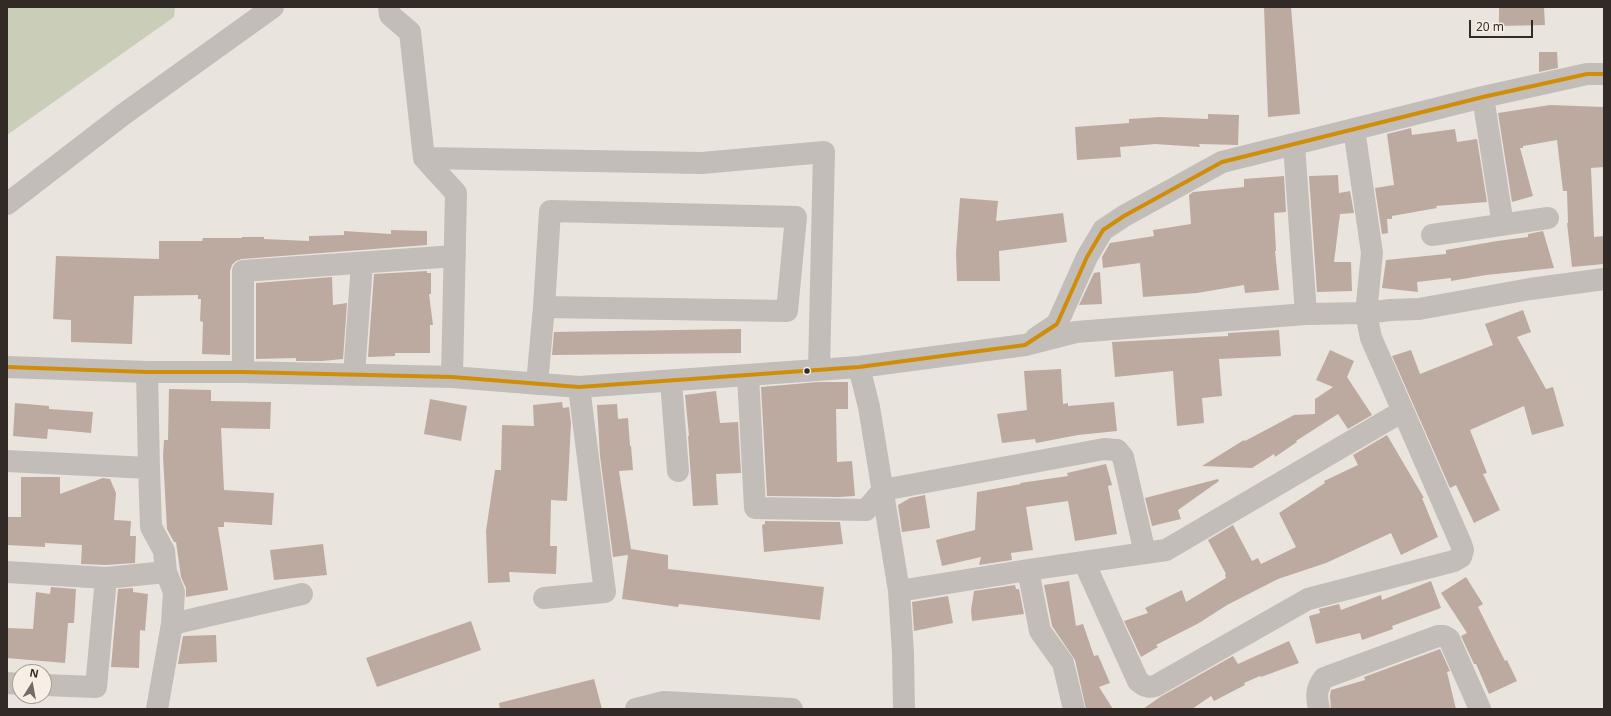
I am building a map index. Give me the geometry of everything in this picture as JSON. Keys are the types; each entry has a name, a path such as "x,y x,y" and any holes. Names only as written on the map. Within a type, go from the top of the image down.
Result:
{"street":[{"path":"7,204 124,114 273,7"},
{"path":"389,7 390,15 410,32 424,158 456,193 452,377"},
{"path":"1025,345 1057,324 1087,257 1103,230 1124,216 1222,162 1483,97 1587,74 1604,74"},
{"path":"1483,97 1503,225"},
{"path":"1084,562 1138,681 1149,687 1155,686 1308,599 1454,561 1462,557 1463,550 1461,544 1380,362 1371,338 1366,313 1372,253 1354,129"},
{"path":"1294,145 1306,314"},
{"path":"424,158 702,163 824,152 819,370"},
{"path":"537,384 544,307 550,211 796,217 787,311 544,307"},
{"path":"1432,235 1548,218"},
{"path":"243,372 243,271 455,256"},
{"path":"354,375 362,263"},
{"path":"7,367 147,372 243,372 452,377 579,387 859,367 1025,345 1076,332 1306,314 1419,310 1530,289 1604,279"},
{"path":"859,367 869,407 899,591 903,653 904,709"},
{"path":"147,372 151,527 164,551 166,572 174,592 172,624 158,709"},
{"path":"748,375 755,508 866,510 882,490 1104,449 1117,450 1123,458 1145,553"},
{"path":"671,381 678,471"},
{"path":"544,598 605,592 579,387"},
{"path":"899,591 1166,550 1402,411"},
{"path":"7,461 149,468"},
{"path":"1028,570 1040,631 1062,663 1074,709"},
{"path":"7,572 106,578 166,572"},
{"path":"52,685 96,687 106,578"},
{"path":"172,624 302,594"},
{"path":"1319,709 1317,693 1318,685 1324,678 1438,636 1444,636 1449,640 1480,709"},
{"path":"636,709 664,702 792,709"}],"green space":[{"path":"7,7 175,7 174,17 7,135"}],"building":[{"path":"1264,7 1291,7 1300,114 1268,117"},
{"path":"1499,7 1544,7 1545,25 1499,26"},
{"path":"1539,52 1557,52 1558,68 1539,72"},
{"path":"1550,105 1604,107 1604,167 1591,168 1594,237 1604,236 1604,264 1572,267 1567,223 1567,191 1563,191 1557,140 1523,146 1523,148 1520,148 1533,196 1512,202 1498,113"},
{"path":"1208,114 1239,115 1238,145 1199,144 1200,147 1155,144 1120,147 1121,157 1077,160 1075,127 1129,123 1129,119 1160,117 1208,119"},
{"path":"1411,128 1412,135 1455,129 1457,142 1477,139 1487,202 1436,206 1437,208 1392,216 1392,219 1387,219 1388,233 1382,234 1375,188 1394,185 1387,134"},
{"path":"1338,175 1339,193 1350,191 1354,213 1340,214 1334,262 1351,262 1352,291 1317,292 1309,176"},
{"path":"1284,176 1286,212 1274,213 1275,251 1279,290 1245,293 1244,285 1197,293 1143,297 1140,263 1103,268 1102,257 1110,243 1154,236 1153,230 1191,224 1189,195 1193,192 1244,187 1244,179"},
{"path":"960,198 998,201 996,221 1063,213 1067,242 999,251 1000,281 957,281 956,253"},
{"path":"391,230 427,231 427,245 242,259 236,261 232,265 230,271 230,355 202,354 203,322 200,321 201,299 198,299 198,295 134,296 132,344 71,342 71,320 53,319 56,256 159,259 159,241 202,241 203,238 264,237 264,239 309,241 309,236 344,235 344,231 391,234"},
{"path":"1543,231 1554,268 1486,275 1451,281 1451,278 1417,282 1418,292 1382,288 1386,260 1446,254 1446,250 1528,237 1528,234"},
{"path":"427,271 427,273 431,273 431,294 429,294 433,325 430,325 430,353 395,353 395,356 368,357 374,274"},
{"path":"1100,272 1102,304 1079,305 1094,273"},
{"path":"332,277 333,305 347,303 343,359 296,361 296,358 256,359 256,283"},
{"path":"1523,310 1531,332 1517,337 1546,389 1553,387 1564,426 1532,435 1524,406 1470,430 1487,473 1483,474 1500,510 1474,523 1456,485 1450,488 1392,356 1411,350 1420,374 1493,345 1485,324"},
{"path":"741,329 741,353 552,355 554,332"},
{"path":"1279,330 1281,356 1219,359 1222,396 1202,398 1204,423 1177,426 1173,371 1115,377 1112,342 1228,336 1228,333"},
{"path":"1330,350 1354,361 1347,377 1372,415 1348,429 1338,414 1296,441 1297,442 1275,457 1274,454 1252,468 1202,466 1244,440 1245,441 1294,415 1315,414 1315,399 1333,387 1316,380"},
{"path":"1061,369 1063,404 1068,403 1068,406 1114,402 1117,431 1078,435 1036,443 1035,439 1002,443 997,414 1027,410 1024,371"},
{"path":"818,382 848,382 848,409 836,409 837,462 852,461 855,496 767,496 761,387"},
{"path":"169,389 211,390 211,401 271,402 270,429 221,428 224,490 274,493 272,525 224,522 224,527 218,527 228,590 186,597 186,588 181,577 176,542 174,542 167,529 163,456 164,440 168,440"},
{"path":"716,391 720,423 738,422 741,473 716,474 718,505 693,506 685,395"},
{"path":"430,399 467,406 461,441 424,434"},
{"path":"562,402 563,408 569,407 571,423 567,501 551,500 550,546 557,546 556,574 509,572 510,582 488,583 486,531 495,470 501,470 502,425 534,426 533,405"},
{"path":"15,403 49,406 49,409 93,412 91,433 48,429 47,439 13,436"},
{"path":"617,404 618,419 628,418 631,446 633,470 619,471 631,549 668,555 668,569 824,587 820,620 679,604 678,607 622,599 628,555 613,557 600,456 597,405"},
{"path":"1387,435 1424,498 1422,498 1438,537 1401,555 1391,533 1326,563 1278,579 1227,605 1199,623 1156,645 1158,647 1141,657 1124,621 1148,613 1145,608 1182,590 1186,602 1226,578 1226,574 1208,540 1233,525 1252,561 1258,558 1261,564 1296,547 1279,513 1325,483 1324,481 1358,465 1353,455"},
{"path":"1106,464 1112,485 1108,486 1117,534 1075,541 1068,501 1026,507 1033,550 1011,553 1012,560 979,565 981,557 942,566 936,540 975,530 977,492 1021,484 1020,483 1068,476 1067,473"},
{"path":"21,477 60,477 60,494 103,478 110,479 116,493 114,520 131,521 130,536 136,536 135,563 106,565 81,564 82,545 45,543 45,547 7,545 7,517 21,517"},
{"path":"1218,479 1219,481 1178,510 1181,519 1152,526 1145,498"},
{"path":"925,495 930,528 902,532 898,505 910,498"},
{"path":"765,521 840,522 843,544 764,552 762,525 765,524"},
{"path":"323,544 327,575 274,580 270,550"},
{"path":"1466,577 1483,604 1478,607 1505,661 1507,660 1517,681 1489,694 1476,664 1474,664 1461,636 1467,633 1441,593"},
{"path":"1069,581 1076,626 1083,624 1094,656 1098,655 1110,683 1099,687 1113,709 1086,709 1075,660 1052,626 1044,585"},
{"path":"1431,581 1441,608 1392,626 1393,629 1362,640 1360,633 1316,644 1309,616 1320,613 1319,609 1339,604 1341,610 1381,595 1382,600"},
{"path":"1015,585 1016,589 1019,589 1024,614 972,621 971,610 974,591"},
{"path":"51,587 76,589 74,623 68,623 65,663 7,658 7,628 33,629 36,592 50,594"},
{"path":"133,588 133,592 148,594 145,631 140,630 139,668 111,667 118,589"},
{"path":"948,596 953,623 914,631 912,602"},
{"path":"471,621 481,650 377,687 366,658"},
{"path":"216,635 217,662 178,664 183,636"},
{"path":"1289,641 1299,663 1244,683 1245,685 1214,701 1211,696 1192,709 1143,709 1160,697 1233,656 1238,664"},
{"path":"1440,649 1450,671 1447,672 1456,709 1331,709 1331,690 1365,680 1364,677"},
{"path":"594,679 602,709 500,709 499,703"}],"transit line":[{"path":"7,367 147,372 243,372 452,377 579,387 859,367 1025,345 1057,324 1087,257 1103,230 1124,216 1222,162 1483,97 1587,74 1604,74"}]}
